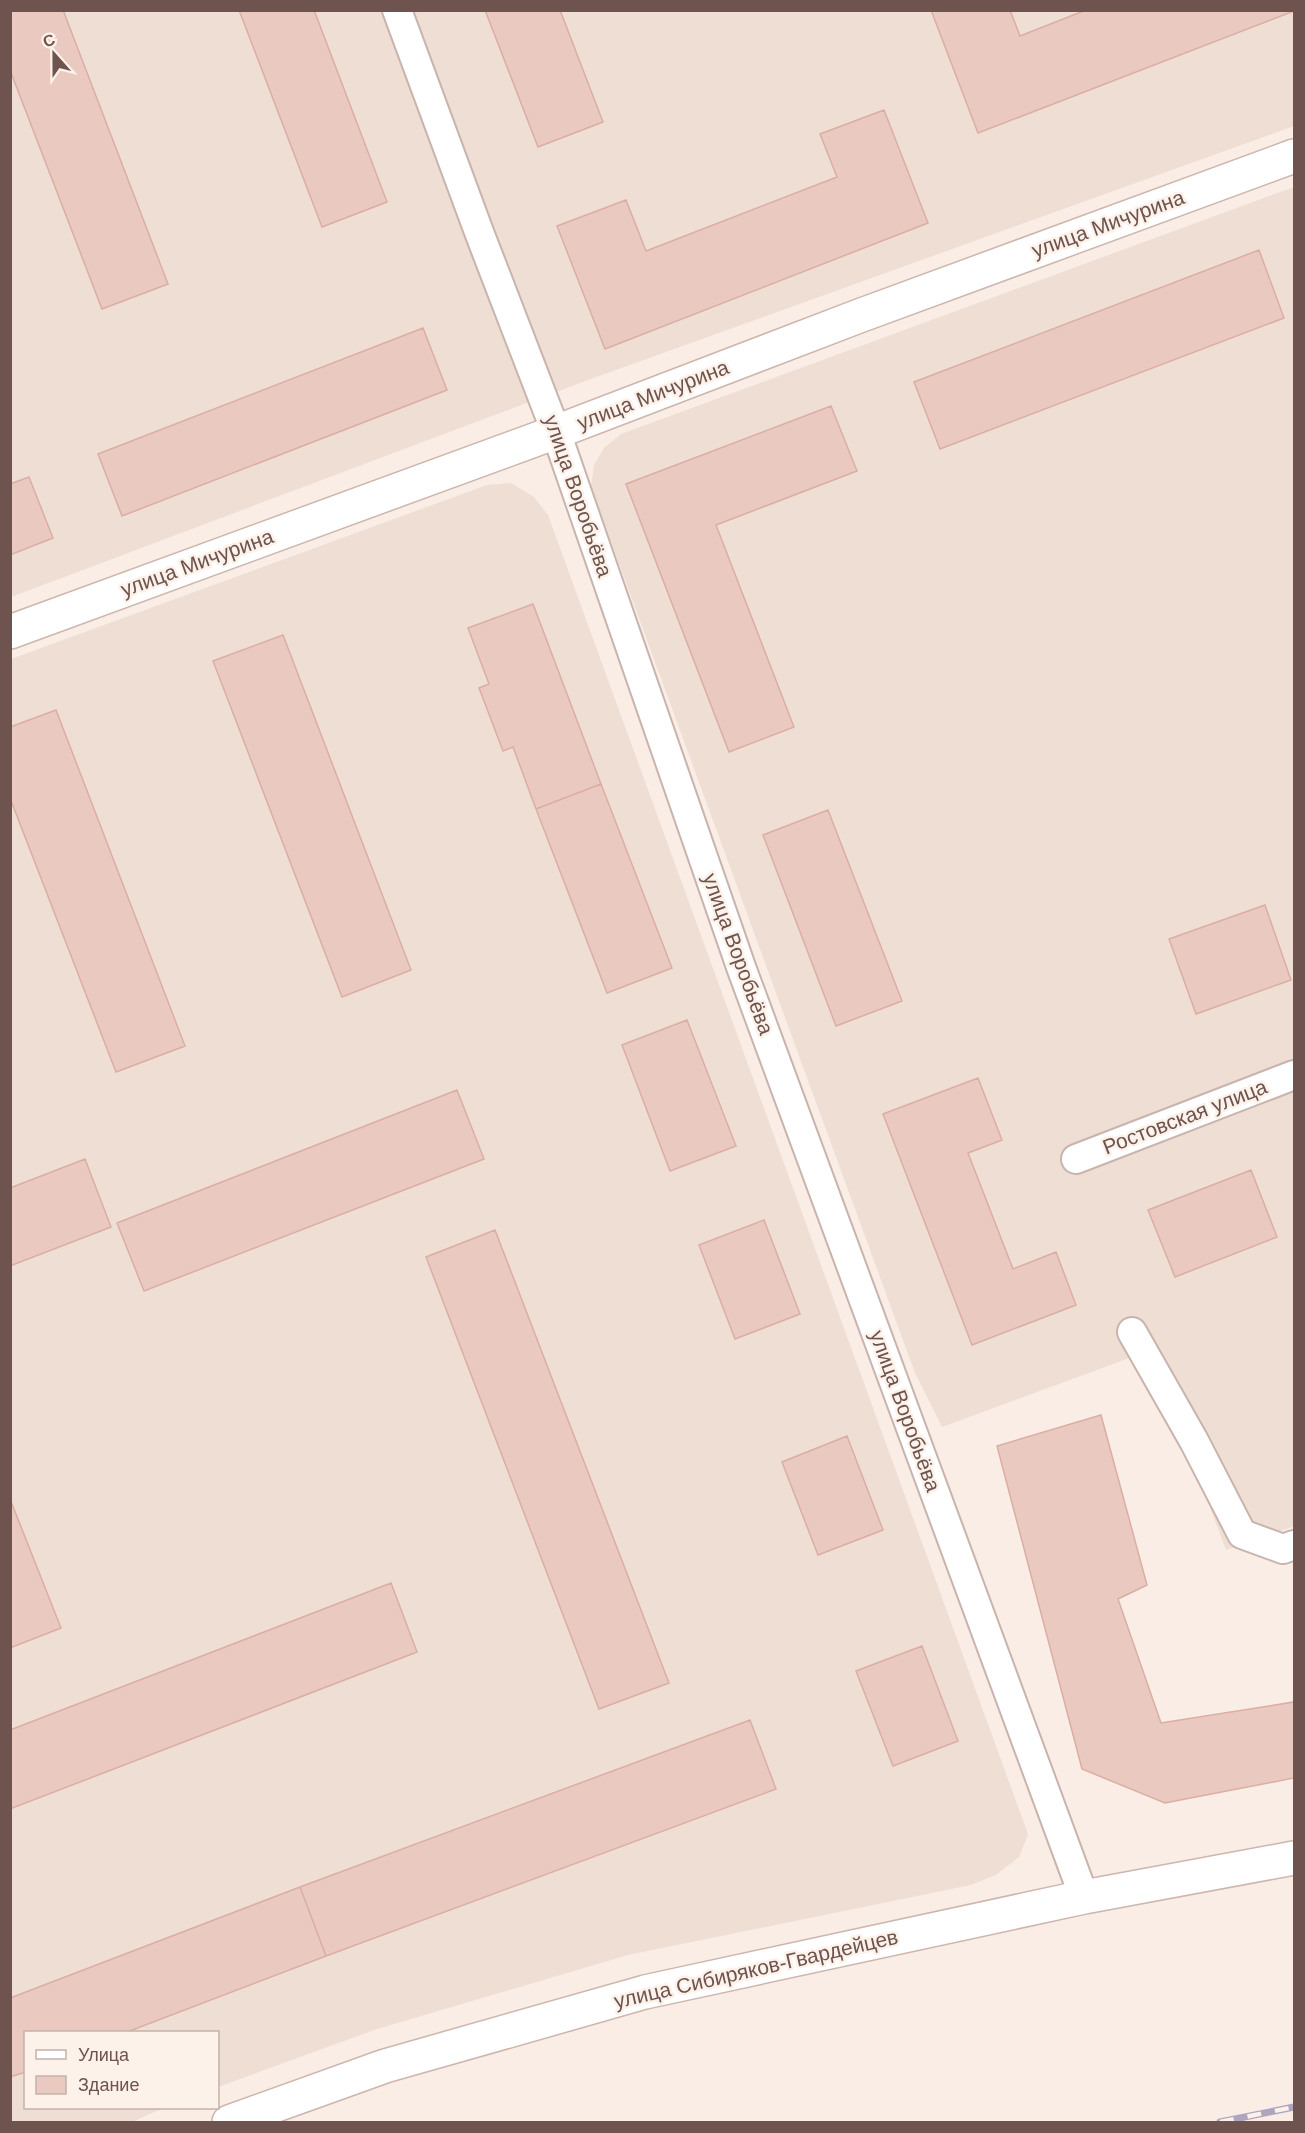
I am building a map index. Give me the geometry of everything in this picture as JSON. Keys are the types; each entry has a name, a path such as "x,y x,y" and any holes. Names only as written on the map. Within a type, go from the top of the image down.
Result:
{"street":[{"name":"улица Воробьёва","path":"397,10 556,432 741,967 1084,1897"},
{"name":"улица Мичурина","path":"10,632 556,432 847,320 1294,156"},
{"name":"Ростовская улица","path":"1076,1159 1294,1075"},
{"path":"1132,1332 1194,1441 1242,1534 1283,1549 1294,1545"},
{"name":"улица Сибиряков-Гвардейцев","path":"229,2122 385,2067 645,1992 1084,1897 1294,1858"}],"shaded area":[{"path":"11,11 1294,11 1294,126 588,380 11,597"},
{"path":"1294,187 1294,1526 1226,1550 1151,1350 942,1427 915,1373 591,487 594,465 604,448 621,434"},
{"path":"511,483 534,497 548,515 1028,1834 1019,1857 996,1875 971,1885 628,1955 377,2029 219,2087 219,2031 24,2031 24,2109 161,2109 132,2122 11,2122 11,659 487,485"}],"building":[{"path":"10,10 63,10 168,284 102,309 10,70"},
{"path":"239,10 314,10 387,202 322,227"},
{"path":"485,10 560,10 603,122 538,147"},
{"path":"931,10 1010,10 1020,36 1086,10 1294,11 978,133"},
{"path":"884,110 928,223 605,349 557,226 626,200 646,251 837,177 820,134"},
{"path":"1259,250 1284,318 940,449 914,382"},
{"path":"423,328 447,390 122,516 98,454"},
{"path":"831,406 857,471 716,525 794,727 729,752 626,484"},
{"path":"29,477 53,538 10,555 10,484"},
{"path":"533,604 601,784 536,809 513,747 503,751 479,688 489,684 468,628"},
{"path":"283,635 411,970 342,997 213,661"},
{"path":"56,710 185,1046 116,1072 10,798 10,727"},
{"path":"601,784 672,968 607,993 536,809"},
{"path":"828,810 902,1001 836,1026 763,835"},
{"path":"1265,905 1291,980 1196,1014 1169,939"},
{"path":"687,1020 736,1146 670,1171 622,1045"},
{"path":"978,1078 1002,1140 968,1153 1013,1269 1056,1252 1076,1305 972,1345 883,1114"},
{"path":"457,1090 484,1159 144,1291 117,1223"},
{"path":"85,1159 111,1227 10,1266 10,1188"},
{"path":"1251,1170 1277,1237 1175,1277 1148,1210"},
{"path":"764,1220 800,1314 735,1339 699,1245"},
{"path":"495,1230 669,1683 599,1709 426,1257"},
{"path":"1101,1415 1147,1585 1118,1599 1161,1723 1294,1702 1294,1778 1165,1803 1082,1769 997,1446"},
{"path":"847,1436 883,1530 818,1555 782,1462"},
{"path":"10,1499 61,1628 10,1648"},
{"path":"391,1583 417,1652 10,1809 10,1730"},
{"path":"922,1646 958,1741 893,1766 856,1671"},
{"path":"750,1720 776,1789 326,1956 300,1887"},
{"path":"300,1887 326,1956 130,2031 24,2031 24,2073 10,2077 10,1998"}],"railway":[{"path":"1220,2122 1294,2107"}]}
